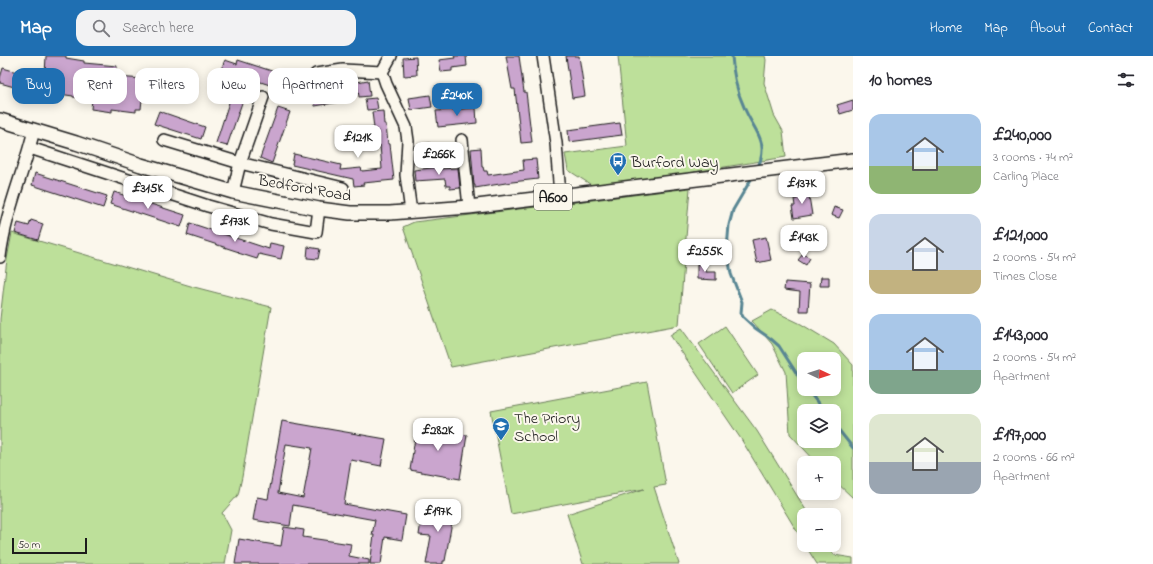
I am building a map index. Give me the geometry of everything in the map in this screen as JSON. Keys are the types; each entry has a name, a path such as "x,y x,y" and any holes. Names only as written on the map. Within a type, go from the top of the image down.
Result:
{"main road":[{"name":"Bedford Road","path":"0,120 141,165 233,192 319,209 350,213 411,212 469,207 853,160"}],"street":[{"path":"391,56 382,72 406,127 408,141 406,175 411,212"},
{"path":"543,56 556,143 560,196"},
{"path":"358,71 382,72"},
{"path":"233,192 240,163 263,96"},
{"path":"0,257 3,223 30,148 34,130"},
{"path":"164,140 240,163 343,188"},
{"path":"462,140 469,207"},
{"path":"30,148 208,206 271,224 316,232 319,209"}],"green space":[{"path":"618,56 765,56 764,83 774,115 783,131 786,157 694,172 692,174 593,186 568,170 565,154 627,146"},
{"path":"690,188 679,325 451,367 403,227 414,222"},
{"path":"12,233 194,287 271,307 238,495 222,513 231,530 225,564 0,564 0,319 7,259"},
{"path":"772,310 801,324 834,344 853,365 853,498 841,487 841,456 810,456 803,448 841,448 841,404 797,404 797,442 790,434 786,372 772,344 752,321"},
{"path":"725,326 758,375 732,393 699,344"},
{"path":"681,328 757,431 797,496 797,500 800,500 805,508 797,508 797,531 741,439 670,335"},
{"path":"647,382 666,485 654,487 679,564 583,564 567,514 644,489 511,514 491,411"},
{"path":"809,552 832,552 834,555 853,558 853,564 817,564"}],"building":[{"path":"46,56 66,56 66,58 84,61 84,63 117,66 117,68 73,68 73,96 65,95 65,68 45,68"},
{"path":"454,56 466,56 467,66 452,68 452,71 441,72 439,60 455,58"},
{"path":"506,56 519,56 524,92 526,92 532,142 521,143 515,89 512,89"},
{"path":"566,56 579,56 585,96 572,98"},
{"path":"416,57 417,75 404,76 403,58"},
{"path":"225,60 237,64 238,60 268,70 268,84 260,82 260,68 221,68"},
{"path":"3,68 12,71 12,86 0,83"},
{"path":"127,78 135,78 135,104 142,104 141,109 136,109 136,112 112,109 112,112 91,109 92,104 127,104"},
{"path":"368,80 370,96 359,97 358,82"},
{"path":"430,95 432,107 411,110 409,98"},
{"path":"376,98 378,109 367,110 365,99"},
{"path":"853,100 853,110 840,114 837,105"},
{"path":"228,104 242,104 227,146 216,143"},
{"path":"315,104 328,104 315,106"},
{"path":"278,108 290,112 272,163 260,158"},
{"path":"476,108 477,123 438,127 436,111"},
{"path":"159,111 205,127 201,139 154,124"},
{"path":"383,111 388,144 390,144 394,180 363,183 364,185 354,186 353,179 292,165 294,154 341,165 340,170 361,168 362,171 382,169 380,145 376,145 376,142 372,142 371,128 374,128 372,112"},
{"path":"620,123 622,135 569,142 568,130"},
{"path":"430,143 431,151 421,152 420,144"},
{"path":"481,148 482,167 484,171 487,171 488,175 524,170 523,160 536,159 538,179 475,188 471,149"},
{"path":"440,167 440,169 458,168 460,188 450,189 450,186 446,186 445,179 415,181 414,170"},
{"path":"35,173 107,196 103,208 32,185"},
{"path":"808,190 812,215 794,218 792,206 795,206 794,199 797,199 796,192"},
{"path":"114,192 185,215 181,227 110,204"},
{"path":"834,207 843,210 839,218 831,215"},
{"path":"31,220 43,224 38,240 15,233 18,223 29,226"},
{"path":"190,223 269,249 270,243 284,246 281,259 259,254 257,259 187,235"},
{"path":"766,237 771,260 757,263 752,240"},
{"path":"308,247 320,249 318,259 307,258"},
{"path":"803,254 810,258 806,265 798,260"},
{"path":"697,264 706,264 706,272 716,272 716,280 697,279"},
{"path":"821,277 829,277 829,286 820,286"},
{"path":"785,282 810,284 808,311 799,311 800,292 784,290"},
{"path":"282,421 386,439 381,466 351,460 344,504 406,515 402,540 385,537 381,564 370,564 374,535 372,535 375,520 293,505 290,526 253,520 257,497 268,499","holes":["286,444 312,448 303,498 278,493"]},
{"path":"417,426 467,435 460,479 410,470"},
{"path":"439,504 456,507 455,516 453,516 445,561 443,561 443,564 426,564 431,536 419,535 422,514 436,517"},
{"path":"284,527 304,530 303,537 351,544 349,556 369,560 369,564 235,564 239,539 281,546"}],"waterway":[{"path":"732,56 734,76 739,95 761,142 761,158 758,167"},
{"path":"753,176 733,210 729,225 727,249 731,274 742,302 741,313 743,317 779,346 797,374"},
{"path":"812,396 819,404"},
{"path":"841,433 853,448"}],"place":[{"name":"Burford Way","path":"618,176"},
{"name":"The Priory School","path":"501,441"}]}
